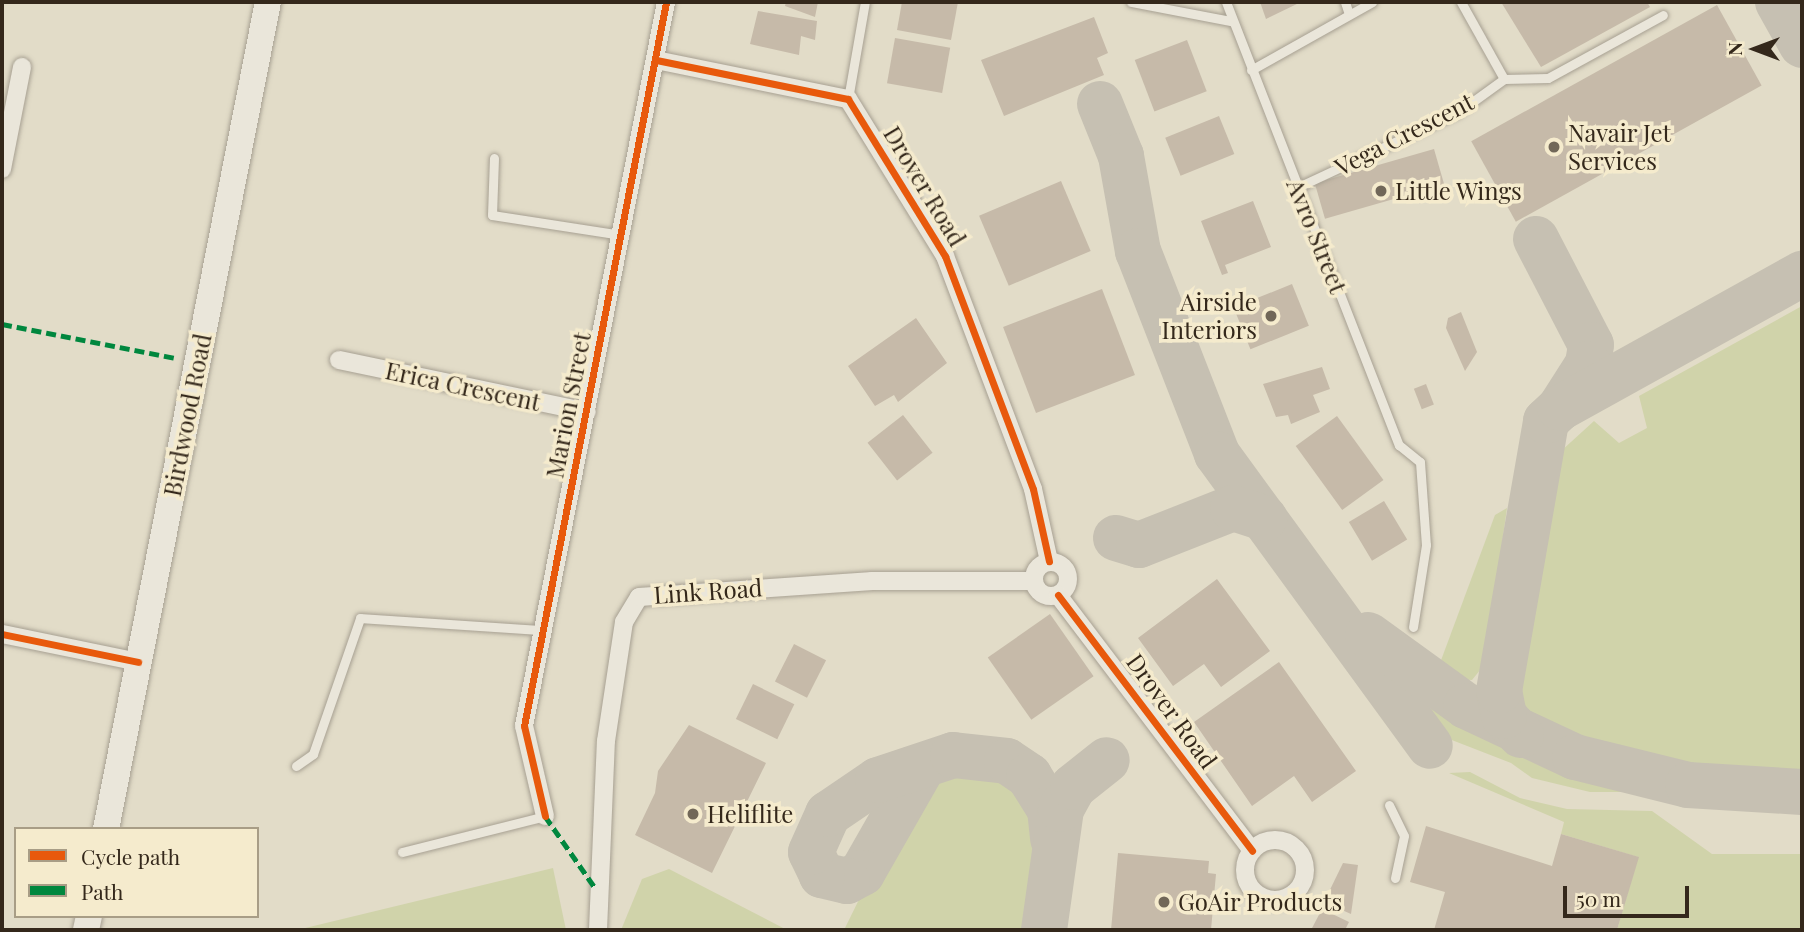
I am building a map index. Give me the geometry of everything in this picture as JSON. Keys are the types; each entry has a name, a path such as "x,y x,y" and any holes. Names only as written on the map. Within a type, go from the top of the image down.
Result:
{"main road":[{"name":"Birdwood Road","path":"106,827 268,2"}],"street":[{"name":"Marion Street","path":"545,816 524,726 666,2"},
{"path":"656,60 848,99"},
{"path":"2,169 22,67"},
{"name":"Drover Road","path":"848,99 922,210 950,267 1032,489 1049,561"},
{"name":"Erica Crescent","path":"339,360 587,412"},
{"path":"1049,561 1067,573 1058,595 1043,594 1034,582 1039,566 1049,561"},
{"name":"Link Road","path":"598,930 606,741 624,622 639,597 872,581 1034,582"},
{"name":"Drover Road","path":"1058,595 1252,851"},
{"path":"2,635 138,662"}],"lane":[{"path":"848,99 865,2"},
{"path":"1131,2 1231,21"},
{"name":"Avro Street","path":"1226,2 1231,21 1399,445 1420,462 1426,545 1413,627"},
{"path":"1345,2 1349,14"},
{"path":"1251,70 1372,2"},
{"path":"1461,2 1504,79 1548,78 1662,15"},
{"name":"Vega Crescent","path":"1298,187 1457,113 1504,79"},
{"path":"494,158 492,215 621,235"},
{"path":"296,766 313,754 360,618 543,630"},
{"path":"1389,805 1404,835 1395,878"},
{"path":"402,852 545,816"}],"green space":[{"path":"1802,306 1802,769 1772,777 1666,765 1533,723 1521,710 1518,691 1560,452 1594,421 1619,443 1647,428 1639,396"},
{"path":"1507,508 1485,664 1472,680 1449,679 1440,663 1495,515"},
{"path":"1440,708 1545,762 1637,792 1590,792 1532,778 1511,763 1444,737 1422,709"},
{"path":"956,763 1014,774 1036,804 1041,829 1030,930 844,930 914,788"},
{"path":"1470,772 1520,798 1567,809 1652,811 1712,854 1802,854 1802,930 1617,930 1638,857 1561,834 1564,822 1449,773"},
{"path":"553,868 566,930 297,930"},
{"path":"669,869 787,930 621,930 642,879"}],"building":[{"path":"786,2 818,2 815,17 785,6"},
{"path":"902,2 958,2 951,40 897,30"},
{"path":"1260,2 1301,2 1266,19"},
{"path":"1501,2 1647,2 1650,7 1541,67"},
{"path":"1717,5 1762,85 1516,222 1471,141"},
{"path":"758,11 817,21 815,40 801,36 799,55 750,44"},
{"path":"1094,17 1108,53 1097,58 1104,75 1004,116 981,60"},
{"path":"895,38 950,48 942,93 887,83"},
{"path":"1187,40 1207,91 1154,111 1135,60"},
{"path":"1219,116 1234,154 1181,176 1165,138"},
{"name":"Little Wings","path":"1434,149 1444,185 1325,219 1315,183"},
{"path":"1061,181 1091,251 1009,286 979,216"},
{"path":"1253,201 1271,247 1225,265 1228,273 1222,275 1201,221"},
{"name":"Airside Interiors","path":"1292,284 1309,326 1250,349 1234,308"},
{"path":"1102,289 1135,375 1036,413 1003,327"},
{"path":"1461,312 1477,352 1465,371 1446,328 1448,318"},
{"path":"916,318 947,363 898,402 894,395 875,406 848,366"},
{"path":"1322,367 1330,389 1313,395 1320,412 1291,424 1288,415 1276,417 1263,384"},
{"path":"1426,384 1434,405 1422,409 1414,389"},
{"path":"903,415 933,453 897,481 868,443"},
{"path":"1337,416 1383,480 1342,510 1296,446"},
{"path":"1384,501 1407,540 1372,561 1349,522"},
{"path":"1217,579 1270,651 1221,687 1204,664 1173,686 1138,638"},
{"path":"1050,614 1094,676 1031,720 988,658"},
{"path":"794,644 826,660 807,698 775,681"},
{"path":"1279,662 1356,771 1312,802 1294,776 1252,806 1194,722"},
{"path":"753,684 794,704 777,739 736,719"},
{"name":"Heliflite","path":"689,725 766,763 712,873 635,835 655,793 658,771"},
{"path":"1426,826 1552,866 1561,834 1639,857 1617,930 1434,930 1445,892 1410,882"},
{"name":"GoAir Products","path":"1118,853 1209,861 1208,873 1216,874 1211,930 1111,930"},
{"path":"1343,863 1358,865 1351,914 1324,902"},
{"path":"1322,909 1349,922 1345,930 1311,930"}],"taxiway":[{"path":"1778,2 1802,45"},
{"path":"1100,104 1121,156 1138,251 1217,454 1430,746"},
{"path":"1536,239 1591,345 1588,364 1560,408"},
{"path":"1521,735 1504,716 1499,691 1546,421 1560,408 1802,274"},
{"path":"1116,538 1139,545 1233,508 1264,518"},
{"path":"1368,635 1466,706 1575,757 1688,785 1802,792"},
{"path":"923,766 862,873 847,881 822,875 811,852 828,814 878,780 953,755 1007,761 1029,776 1050,809 1053,839"},
{"path":"1044,930 1061,809 1073,787 1107,760"}],"marked path":[{"path":"2,324 175,358"},
{"path":"545,816 596,889"}],"cycle path":[{"path":"545,816 524,726 666,2"},
{"path":"656,60 848,99 945,256 1033,489 1049,561"},
{"path":"1058,595 1252,851"},
{"path":"2,634 138,662"}],"place":[{"name":"Navair Jet Services","path":"1554,147"},
{"name":"Little Wings","path":"1381,191"},
{"name":"Airside Interiors","path":"1271,316"},
{"name":"Heliflite","path":"693,814"},
{"name":"GoAir Products","path":"1164,902"}]}
